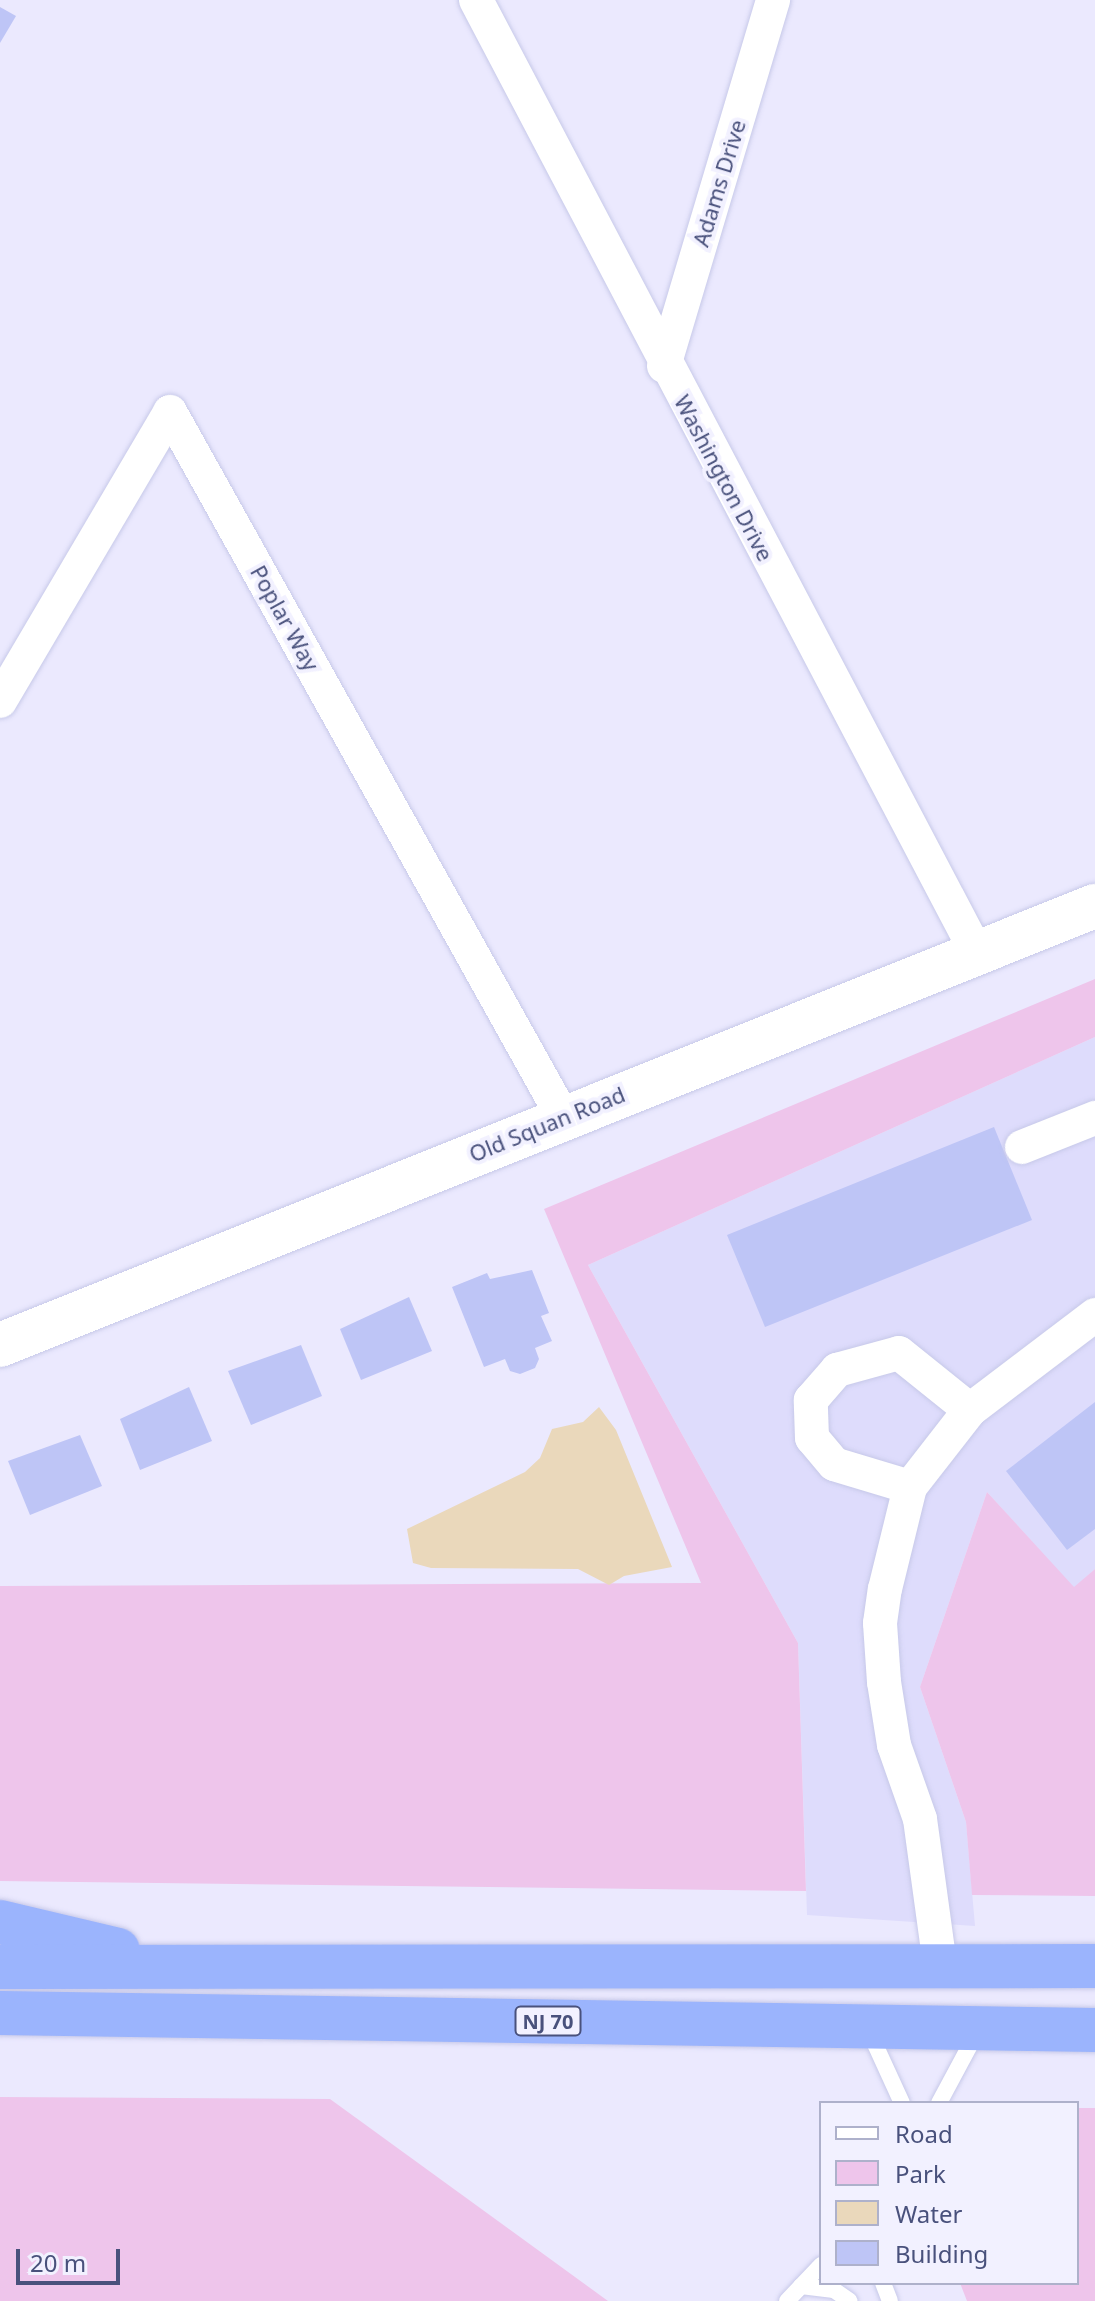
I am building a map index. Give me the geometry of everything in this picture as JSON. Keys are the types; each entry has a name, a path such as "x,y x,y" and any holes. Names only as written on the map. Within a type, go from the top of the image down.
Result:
{"highway":[{"path":"0,1922 191,1967"},
{"path":"0,1967 1095,1966"},
{"name":"NJ 70","path":"0,2013 1095,2030"}],"street":[{"name":"Washington Drive","path":"476,0 664,366 977,953"},
{"name":"Adams Drive","path":"664,366 773,0"},
{"name":"Poplar Way","path":"0,701 170,412 563,1117"},
{"name":"Old Squan Road","path":"0,1345 1095,906"},
{"path":"1022,1147 1095,1118"},
{"path":"940,1965 920,1819 894,1745 884,1682 880,1623 910,1487 970,1410 1095,1315"},
{"path":"910,1487 834,1464 812,1438 811,1400 837,1370 899,1353 970,1410"}],"lane":[{"path":"866,2026 901,2101"},
{"path":"940,2101 979,2029"},
{"path":"787,2301 819,2267"},
{"path":"801,2286 834,2290 850,2301"}],"shaded area":[{"path":"1095,1037 1095,1569 1074,1588 987,1492 920,1687 966,1822 975,1926 807,1915 798,1643 588,1265"}],"green space":[{"path":"1095,979 1095,1037 588,1265 798,1643 806,1891 0,1881 0,1586 701,1583 544,1209"},
{"path":"987,1492 1074,1587 1095,1569 1095,1896 972,1895 966,1822 920,1687"},
{"path":"0,2097 330,2099 608,2301 0,2301"},
{"path":"1079,2108 1095,2108 1095,2301 967,2301 961,2285 1079,2285"}],"water":[{"path":"599,1407 616,1430 672,1567 624,1576 609,1585 578,1569 431,1568 413,1563 407,1529 525,1472 540,1458 552,1429 583,1422"}],"building":[{"path":"0,7 16,16 0,43"},
{"path":"994,1127 1032,1220 765,1327 727,1235"},
{"path":"532,1270 549,1313 541,1316 552,1341 535,1348 539,1359 535,1368 520,1374 510,1371 505,1359 484,1367 452,1287 487,1273 490,1279"},
{"path":"409,1297 432,1351 361,1380 340,1329"},
{"path":"301,1345 322,1396 251,1425 228,1371"},
{"path":"189,1387 212,1441 140,1470 120,1419"},
{"path":"1095,1402 1095,1529 1067,1550 1006,1471"},
{"path":"80,1435 102,1486 30,1515 8,1461"}]}
